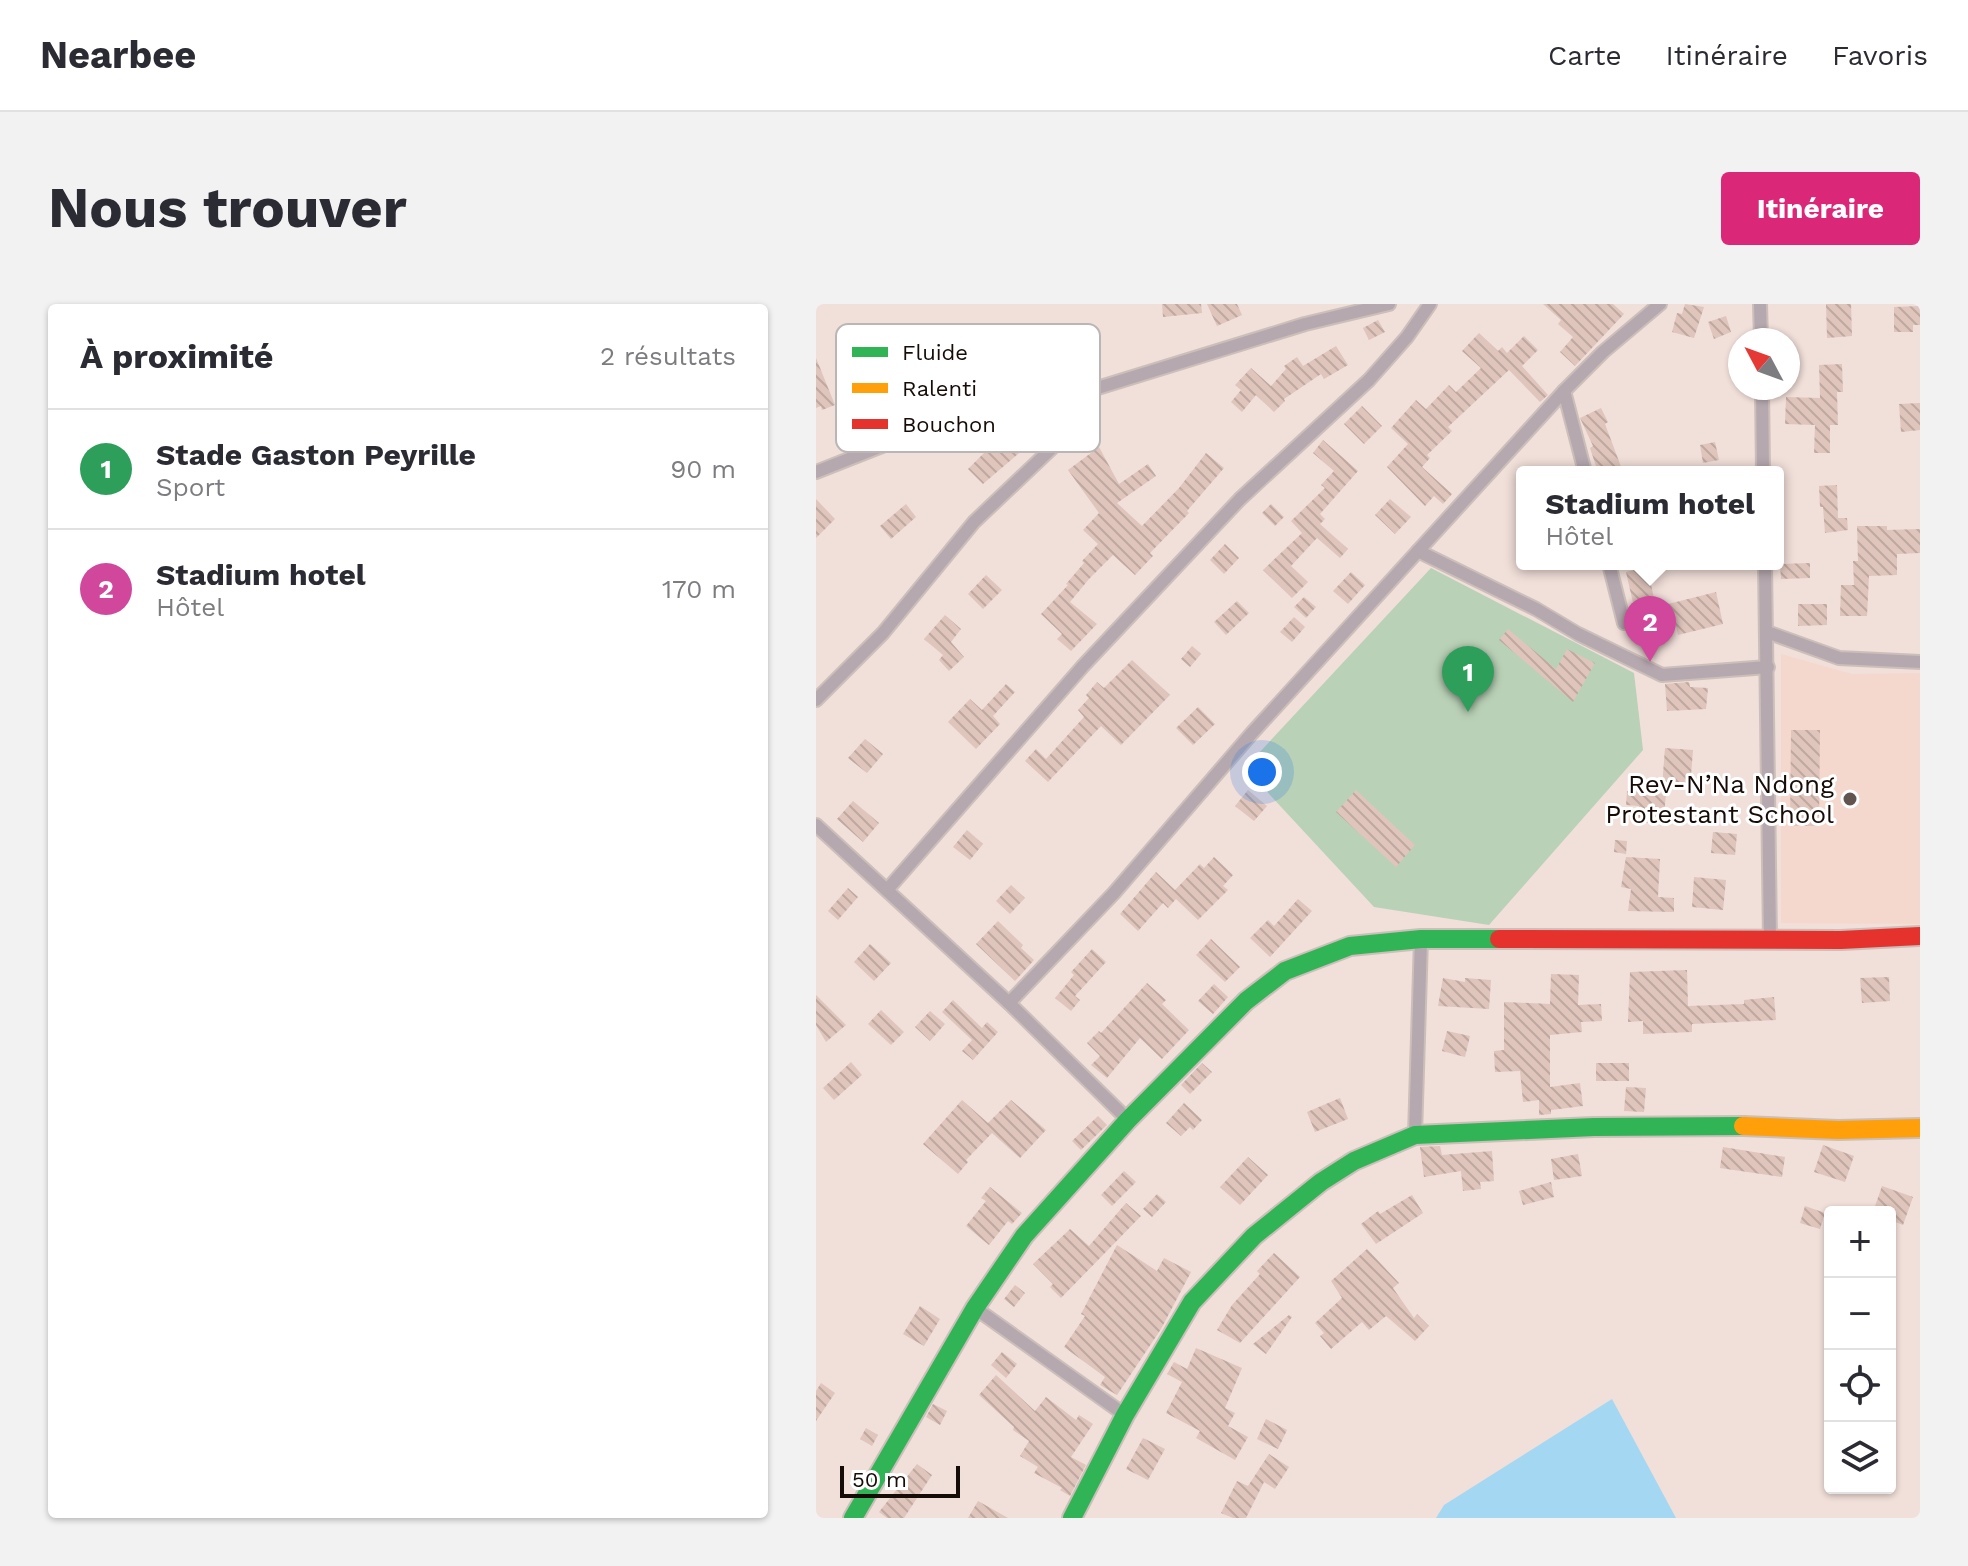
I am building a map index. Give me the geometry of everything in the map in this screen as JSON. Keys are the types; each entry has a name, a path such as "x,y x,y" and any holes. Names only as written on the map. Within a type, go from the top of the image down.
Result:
{"street":[{"path":"1100,387 1305,324 1389,304"},
{"path":"887,890 1093,655 1240,499 1369,380 1407,337 1430,304"},
{"path":"1009,1003 1114,893 1252,733 1564,391 1603,352 1660,304"},
{"path":"1760,304 1761,328"},
{"path":"1564,391 1583,466"},
{"path":"1762,400 1763,466"},
{"path":"816,472 867,452"},
{"path":"816,700 883,633 974,522 1048,452"},
{"path":"1418,551 1662,675 1768,667"},
{"path":"1611,570 1624,623"},
{"path":"1765,570 1770,939"},
{"path":"1767,632 1839,658 1920,662"},
{"path":"816,825 1009,1003 1128,1120"},
{"path":"853,1518 975,1308 1024,1236 1128,1120 1246,1001 1285,971 1350,946 1421,939 1841,940 1920,936"},
{"path":"1415,1135 1421,939"},
{"path":"1072,1518 1125,1415 1192,1302 1254,1236 1321,1182 1354,1161 1415,1135 1594,1127 1920,1128"},
{"path":"975,1308 1125,1415"}],"shaded area":[{"name":"Rev-N’Na Ndong Protestant School","path":"1781,654 1852,674 1920,673 1920,924 1781,923"}],"green space":[{"path":"1431,568 1634,673 1643,750 1489,925 1374,907 1245,768"}],"water":[{"path":"1612,1399 1676,1518 1436,1518 1444,1505"}],"building":[{"path":"1162,304 1201,304 1202,313 1163,317"},
{"path":"1207,304 1237,304 1242,315 1217,326"},
{"path":"1543,304 1613,304 1624,314 1575,366 1560,352 1573,337 1558,324 1561,320"},
{"path":"1685,304 1704,307 1694,338 1672,332 1677,313 1682,314"},
{"path":"1826,304 1851,304 1852,336 1827,338"},
{"path":"1920,306 1920,325 1913,325 1913,332 1894,332 1894,307"},
{"path":"1726,316 1728,333 1714,339 1708,322"},
{"path":"1378,320 1385,332 1369,340 1363,328"},
{"path":"1479,333 1498,351 1502,347 1507,353 1524,336 1538,350 1522,366 1548,395 1540,402 1509,370 1448,427 1452,431 1427,455 1430,458 1422,467 1452,494 1443,504 1434,496 1425,506 1387,467 1408,444 1391,428 1416,400 1426,409 1449,385 1456,392 1481,368 1462,351"},
{"path":"1336,346 1348,365 1324,379 1321,374 1284,399 1274,412 1256,395 1242,412 1231,402 1241,390 1235,385 1251,368 1271,386 1286,369 1284,366 1297,357 1303,366"},
{"path":"816,358 835,405 822,410 821,406 816,408"},
{"path":"1842,364 1843,392 1837,392 1838,425 1830,425 1830,453 1814,453 1815,425 1785,424 1786,400 1820,398 1819,365"},
{"path":"1920,403 1920,430 1901,432 1899,404"},
{"path":"1362,406 1382,426 1364,444 1344,424"},
{"path":"1601,408 1621,466 1596,466 1590,448 1593,446 1580,418"},
{"path":"1323,440 1358,471 1320,514 1325,519 1320,524 1348,549 1340,558 1317,538 1291,566 1308,582 1292,598 1263,570 1302,533 1291,521 1325,488 1321,485 1334,471 1313,453"},
{"path":"1715,442 1719,460 1703,463 1700,445"},
{"path":"1100,449 1119,484 1148,464 1156,476 1117,503 1142,526 1179,488 1206,453 1224,468 1187,511 1189,513 1150,553 1153,556 1135,575 1113,555 1089,579 1070,602 1097,624 1071,651 1057,639 1062,634 1041,614 1068,585 1084,563 1082,561 1098,544 1083,530 1099,513 1068,470 1092,452 1100,452"},
{"path":"985,452 1020,452 983,484 968,469"},
{"path":"1837,485 1838,518 1847,518 1848,530 1825,533 1819,486"},
{"path":"816,499 835,519 816,538"},
{"path":"1390,499 1411,517 1395,534 1375,515"},
{"path":"906,504 916,517 891,539 880,526"},
{"path":"1271,504 1284,517 1275,526 1262,513"},
{"path":"1857,526 1887,526 1887,530 1920,529 1920,553 1897,554 1897,575 1869,576 1867,616 1840,616 1841,585 1854,585 1853,561 1858,561"},
{"path":"1225,544 1239,558 1224,574 1210,560"},
{"path":"1810,563 1810,578 1781,579 1784,564"},
{"path":"1648,570 1656,607 1716,592 1723,624 1678,635 1674,617 1638,625 1626,572"},
{"path":"1351,572 1365,585 1348,604 1333,591"},
{"path":"986,575 1002,590 983,609 968,594"},
{"path":"1304,597 1316,607 1306,618 1294,607"},
{"path":"1237,601 1249,613 1226,635 1214,622"},
{"path":"1798,604 1827,604 1827,625 1798,626"},
{"path":"945,615 961,629 951,642 964,657 949,671 939,660 943,655 924,639"},
{"path":"1294,617 1305,627 1292,642 1280,632"},
{"path":"1508,629 1556,669 1567,649 1595,663 1573,702 1499,640"},
{"path":"1192,646 1201,654 1190,667 1181,659"},
{"path":"1132,660 1170,695 1121,745 1101,726 1048,782 1025,761 1036,749 1046,759 1084,717 1078,710 1097,682 1104,688"},
{"path":"1689,682 1690,687 1708,688 1706,709 1667,711 1665,684"},
{"path":"1006,684 1015,692 993,716 1000,724 976,749 948,722 970,699 982,710"},
{"path":"1198,707 1215,724 1193,745 1176,728"},
{"path":"1791,730 1820,730 1819,826 1790,826"},
{"path":"865,739 883,754 867,773 848,758"},
{"path":"1665,748 1693,750 1690,789 1662,787"},
{"path":"1248,790 1267,806 1254,821 1235,806"},
{"path":"1356,790 1415,845 1396,867 1336,812"},
{"path":"1627,791 1666,794 1663,824 1638,822 1639,806 1626,805"},
{"path":"853,801 879,823 863,842 837,819"},
{"path":"967,830 983,844 970,860 953,847"},
{"path":"1713,832 1737,834 1735,855 1711,853"},
{"path":"1615,840 1627,841 1626,854 1614,852"},
{"path":"1214,857 1233,875 1223,886 1228,890 1198,920 1176,899 1168,908 1163,903 1138,931 1120,914 1156,872 1175,890 1200,864 1204,868"},
{"path":"1626,857 1660,859 1658,897 1674,898 1674,912 1628,911 1631,889 1621,887"},
{"path":"1694,877 1726,880 1723,910 1692,907"},
{"path":"1011,885 1025,898 1010,914 996,901"},
{"path":"848,888 858,897 838,920 828,911"},
{"path":"1298,899 1312,911 1270,957 1250,938 1268,920 1274,926"},
{"path":"998,921 1034,960 1015,981 976,944"},
{"path":"1211,939 1240,967 1225,982 1196,955"},
{"path":"870,944 891,963 874,981 854,962"},
{"path":"1092,949 1106,962 1075,996 1080,1000 1071,1011 1055,998 1074,975 1071,972"},
{"path":"1687,970 1688,1006 1744,1004 1744,1000 1774,997 1776,1020 1692,1024 1692,1032 1643,1034 1643,1021 1628,1022 1630,972"},
{"path":"1551,974 1579,975 1578,1005 1601,1004 1602,1021 1581,1022 1582,1032 1550,1035 1550,1087 1580,1083 1583,1106 1551,1110 1551,1114 1539,1115 1539,1100 1523,1102 1520,1071 1495,1072 1494,1051 1504,1050 1504,1002 1550,1004"},
{"path":"1889,977 1890,1001 1862,1003 1860,978"},
{"path":"1443,978 1465,982 1465,978 1491,980 1489,1009 1438,1006"},
{"path":"1147,983 1166,1000 1162,1004 1189,1030 1162,1059 1140,1038 1107,1078 1091,1065 1100,1056 1087,1043 1099,1031 1101,1033"},
{"path":"1214,984 1228,997 1213,1014 1198,1001"},
{"path":"816,995 846,1025 826,1042 816,1025"},
{"path":"953,1000 982,1028 987,1022 998,1032 973,1060 962,1051 972,1040 942,1012"},
{"path":"881,1010 904,1032 891,1045 868,1024"},
{"path":"930,1011 945,1024 930,1041 915,1027"},
{"path":"1447,1031 1470,1036 1465,1057 1442,1051"},
{"path":"851,1062 862,1075 834,1100 823,1088"},
{"path":"1202,1063 1212,1072 1190,1094 1181,1085"},
{"path":"1596,1063 1629,1063 1629,1081 1596,1081"},
{"path":"1626,1087 1646,1088 1644,1112 1624,1111"},
{"path":"1340,1098 1348,1119 1315,1132 1307,1112"},
{"path":"962,1100 988,1123 1011,1100 1046,1130 1020,1158 992,1133 966,1160 968,1162 958,1174 923,1144"},
{"path":"1184,1103 1202,1120 1193,1130 1190,1127 1181,1136 1166,1123"},
{"path":"1098,1116 1107,1125 1081,1150 1072,1141"},
{"path":"1823,1145 1854,1156 1845,1182 1814,1172"},
{"path":"1440,1146 1442,1155 1492,1151 1494,1181 1480,1182 1481,1189 1463,1191 1461,1171 1424,1177 1420,1147"},
{"path":"1723,1147 1785,1157 1782,1177 1720,1168"},
{"path":"1578,1154 1582,1176 1554,1180 1551,1159"},
{"path":"1248,1157 1268,1175 1240,1205 1220,1187"},
{"path":"1124,1171 1136,1182 1112,1206 1101,1195"},
{"path":"1551,1182 1554,1197 1523,1205 1519,1191"},
{"path":"1882,1186 1913,1197 1903,1225 1896,1222 1896,1206 1875,1206"},
{"path":"990,1187 1022,1213 1012,1224 1008,1221 989,1245 966,1226 986,1201 981,1198"},
{"path":"1157,1194 1166,1202 1152,1217 1143,1209"},
{"path":"1412,1195 1423,1213 1376,1244 1361,1224 1378,1211 1380,1214"},
{"path":"1126,1203 1141,1216 1061,1298 1050,1287 1053,1284 1033,1264 1070,1229 1089,1246"},
{"path":"1805,1206 1824,1213 1820,1229 1800,1223"},
{"path":"1117,1245 1157,1271 1164,1258 1191,1272 1161,1329 1117,1395 1100,1385 1105,1377 1064,1347 1085,1316 1081,1314"},
{"path":"1367,1249 1399,1283 1393,1288 1414,1318 1417,1314 1429,1326 1415,1341 1386,1316 1369,1330 1362,1322 1331,1349 1320,1336 1324,1333 1315,1323 1342,1298 1331,1281"},
{"path":"1274,1253 1300,1277 1240,1343 1217,1330 1232,1305 1260,1274 1257,1271"},
{"path":"1015,1285 1025,1293 1014,1307 1004,1299"},
{"path":"920,1306 940,1319 924,1346 903,1334"},
{"path":"1289,1315 1292,1317 1266,1354 1253,1344"},
{"path":"1196,1348 1242,1368 1225,1408 1235,1413 1228,1426 1248,1437 1235,1460 1196,1438 1200,1431 1166,1413 1182,1382 1167,1374 1174,1362 1187,1369"},
{"path":"1002,1352 1017,1364 1006,1378 991,1365"},
{"path":"996,1375 1035,1411 1046,1397 1076,1420 1079,1415 1093,1424 1071,1457 1086,1465 1070,1496 1060,1490 1062,1488 1034,1473 1038,1467 1020,1456 1029,1441 1013,1430 1014,1427 979,1395"},
{"path":"821,1383 835,1393 816,1421 816,1391"},
{"path":"933,1404 947,1411 940,1425 926,1417"},
{"path":"1266,1419 1287,1430 1278,1449 1257,1439"},
{"path":"866,1428 878,1435 872,1446 860,1439"},
{"path":"1143,1438 1165,1449 1148,1480 1126,1469"},
{"path":"1269,1454 1289,1467 1275,1489 1264,1482 1246,1518 1233,1518 1221,1513 1237,1481 1248,1486"},
{"path":"917,1464 932,1475 904,1518 887,1518 879,1512"},
{"path":"978,1501 1008,1518 968,1518"}],"traffic: fast":[{"path":"853,1518 975,1308 1024,1236 1128,1120 1246,1001 1285,971 1350,946 1421,939 1499,939"},
{"path":"1072,1518 1125,1415 1192,1302 1254,1236 1321,1182 1354,1161 1415,1135 1594,1127 1743,1126"}],"traffic: slow":[{"path":"1743,1126 1838,1130 1920,1128"}],"traffic: jam":[{"path":"1499,939 1841,940 1920,936"}],"place":[{"name":"Stadium hotel","path":"1650,662"},
{"name":"Stade Gaston Peyrille","path":"1468,712"},
{"name":"Rev-N’Na Ndong Protestant School","path":"1850,799"}]}
